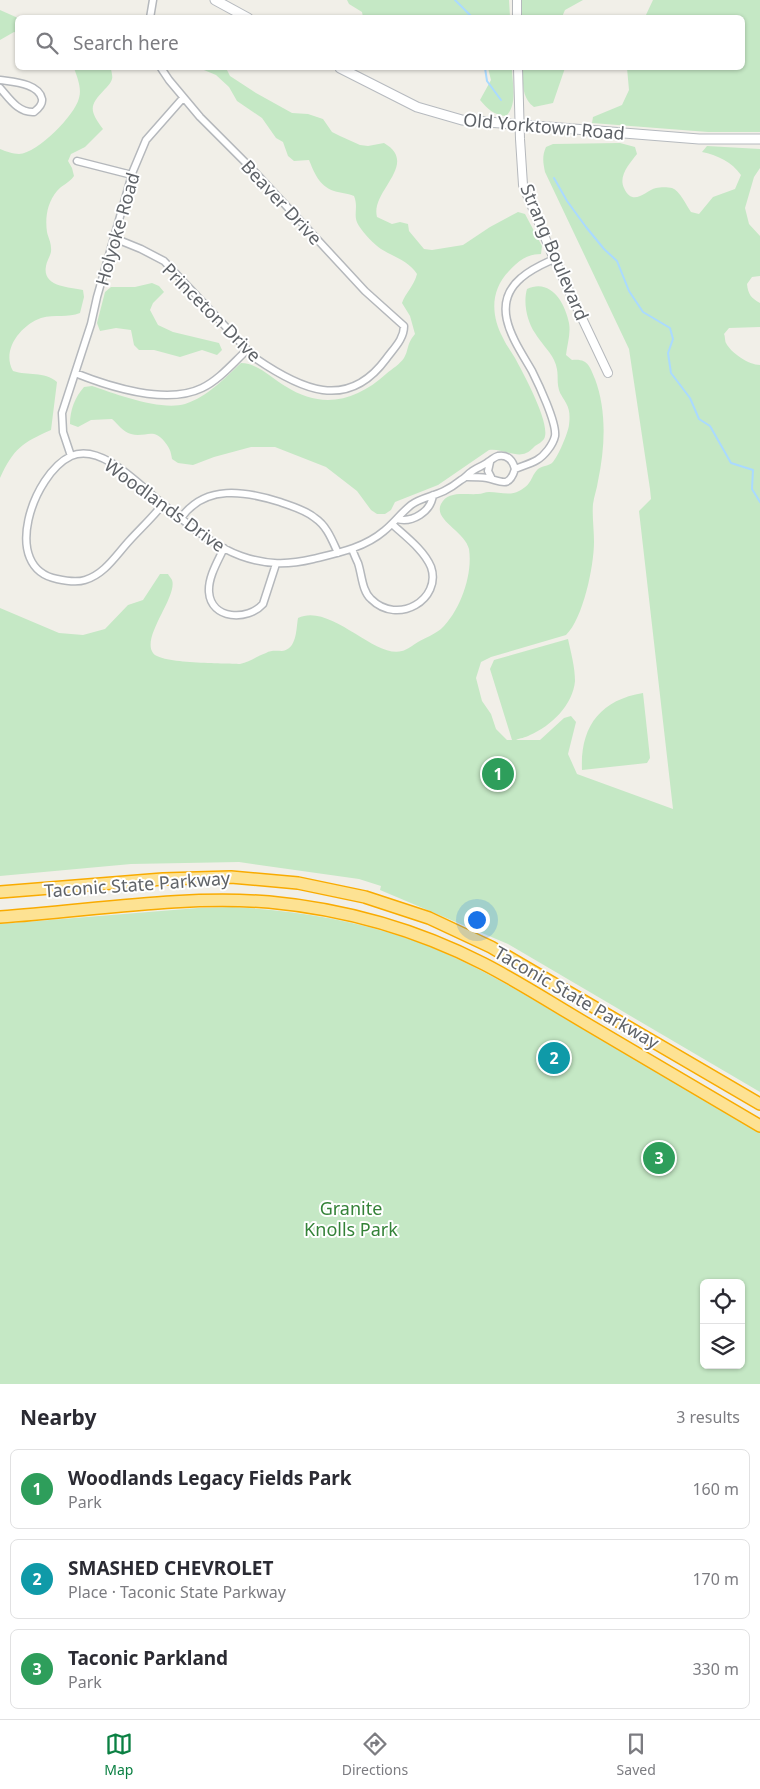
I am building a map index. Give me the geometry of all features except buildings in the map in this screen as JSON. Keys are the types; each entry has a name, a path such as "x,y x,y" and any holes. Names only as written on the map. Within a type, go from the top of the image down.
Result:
{"highway":[{"name":"Taconic State Parkway","path":"0,892 208,877 253,878 298,883 365,897 429,918 491,947 760,1104"},
{"name":"Taconic State Parkway","path":"0,917 225,900 292,905 336,912 373,921 423,937 484,964 760,1126"}],"main road":[{"path":"215,0 242,15"},
{"name":"Old Yorktown Road","path":"344,70 417,107 433,113 476,122 699,139 760,139"}],"street":[{"path":"150,15 153,0"},
{"path":"517,0 517,15"},
{"name":"Beaver Drive","path":"163,70 183,98 366,291 404,326 404,333"},
{"name":"Strang Boulevard","path":"518,70 523,185 554,259 608,373"},
{"path":"0,80 29,86 36,90 40,96 41,104 34,112 27,112 14,104 0,88"},
{"name":"Holyoke Road","path":"71,456 62,432 62,413 91,324 132,175 146,140 183,98"},
{"path":"77,161 132,175"},
{"name":"Princeton Drive","path":"114,238 164,261 255,358 299,384 313,389 337,391 351,388 365,381 377,370 402,339 404,333"},
{"path":"467,477 492,479 500,483 507,482 513,476 515,469 538,460 546,452 555,436 555,428 544,397 513,340 506,320 508,298 520,278 534,268 554,259"},
{"path":"75,373 147,394 174,395 202,388 211,383 246,350"},
{"name":"Woodlands Drive","path":"71,456 86,454 115,465 142,484 162,504 224,548 255,561 276,564 295,563 352,549 382,532 412,504 433,496 467,477 471,472 494,458 505,456 510,459 515,469"},
{"path":"71,456 47,476 28,515 26,534 28,553 34,567 46,577 76,581 86,580 96,574 110,564 162,504"},
{"path":"490,462 488,471 492,479"},
{"path":"181,518 194,504 204,498 224,493 258,495 288,505 317,518 329,534 338,553"},
{"name":"Woodlands Drive","path":"395,521 408,520 418,516 428,507 433,496"},
{"path":"352,549 358,563 365,592 371,599 380,606 392,611 402,611 415,607 426,595 430,587 432,574 430,567 395,521"},
{"path":"224,548 211,578 209,594 213,604 230,616 248,615 259,610 263,604 276,564"}],"green space":[{"path":"347,0 509,0 510,15 363,15 362,12 349,4"},
{"path":"522,0 583,0 565,10 563,15 522,15"},
{"path":"653,0 760,0 760,132 708,132 592,123 593,117 622,105 629,90 627,70 745,70 745,15 646,15"},
{"path":"0,10 15,17 15,32 0,40"},
{"path":"75,70 111,70 110,83 96,100 93,108 95,117 103,129 85,147 71,154 68,161 74,176 59,189 49,206 46,221 51,250 47,261 46,273 48,278 57,285 83,290 84,297 80,313 46,317 34,321 20,332 11,347 10,363 13,371 47,376 57,382 51,430 20,448 10,460 0,478 0,149 17,154 27,152 55,132 71,114 76,105 80,94"},
{"path":"204,70 227,70 230,76 292,113 308,114 323,119 332,132 360,145 368,146 384,143 394,151 397,160 396,169 380,197 377,217 392,224 400,222 408,224 409,231 424,249 432,250 463,245 490,227 518,212 525,214 542,246 541,254 531,255 512,267 498,287 494,303 499,329 536,399 544,423 545,432 542,441 528,452 522,454 489,450 438,485 395,502 391,510 385,514 377,514 371,510 357,491 326,467 275,447 251,447 193,465 178,463 172,459 167,445 160,437 152,434 136,435 128,433 112,419 91,420 78,427 70,424 74,404 84,387 92,386 125,397 175,406 201,397 241,363 253,365 285,386 312,398 325,400 351,396 375,383 400,362 406,355 410,341 415,334 410,316 402,303 417,274 414,270 406,262 386,252 369,239 357,222 354,196 334,191 324,186 309,160 294,161 288,156 283,142 276,138 262,118 237,101 229,87 216,75"},
{"path":"488,70 512,70 513,100 510,111 506,116 491,111 480,100 491,80"},
{"path":"523,70 564,70 553,103 534,107 525,94"},
{"path":"620,143 635,147 637,154 631,161 623,179 624,188 631,197 640,196 656,188 672,188 680,195 691,212 699,214 713,197 735,189 741,175 724,160 702,152 707,146 760,149 760,168 754,177 745,208 749,224 760,236 760,276 752,277 747,284 750,295 760,303 760,327 729,328 724,334 728,347 736,354 746,361 760,365 760,1092 508,944 380,890 381,886 359,879 239,862 131,864 0,876 0,608 59,633 83,635 105,629 128,605 143,600 160,574 168,574 172,580 170,596 155,627 151,646 153,653 158,657 167,659 240,664 270,651 287,650 291,647 295,638 298,618 311,615 338,624 379,647 391,651 408,649 436,633 448,621 459,603 467,581 470,559 466,543 441,515 441,504 452,495 489,492 512,493 524,488 538,469 552,463 568,429 569,411 559,390 556,365 552,356 532,328 526,312 525,300 527,289 536,286 543,287 556,294 564,308 569,327 566,355 572,360 582,360 588,364 595,379 602,404 604,430 600,468 593,504 594,542 592,564 590,578 578,617 566,635 491,657 481,662 476,678 482,701 491,714 496,729 507,740 512,740 490,669 494,660 568,639 575,676 570,698 560,714 546,726 516,740 540,740 564,718 571,716 576,722 568,754 577,774 673,809 639,511 651,499 629,349 545,172 543,162 546,147 553,144"},
{"path":"152,283 159,286 164,292 153,303 150,310 158,325 173,332 219,343 222,350 217,355 202,350 180,357 154,350 139,350 134,345 131,330 116,328 100,331 97,323 105,292 111,287 135,287"},
{"path":"643,693 650,758 647,763 582,770 582,755 585,741 589,729 596,718 604,709 615,702"},
{"name":"Granite Knolls Park","path":"232,907 320,916 385,931 450,955 513,988 760,1133 760,1384 0,1384 0,924"}],"waterway":[{"path":"455,0 470,15"},
{"path":"485,70 487,81 501,100"},
{"path":"554,178 567,201 586,227 604,249 617,261 629,291 643,312 670,328 673,339 668,353 671,373 690,398 699,419 710,426 731,463 753,470 752,489 760,502"}],"place":[{"name":"Woodlands Legacy Fields Park","path":"498,774"},
{"name":"SMASHED CHEVROLET","path":"554,1058"},
{"name":"Taconic Parkland","path":"659,1158"}]}
